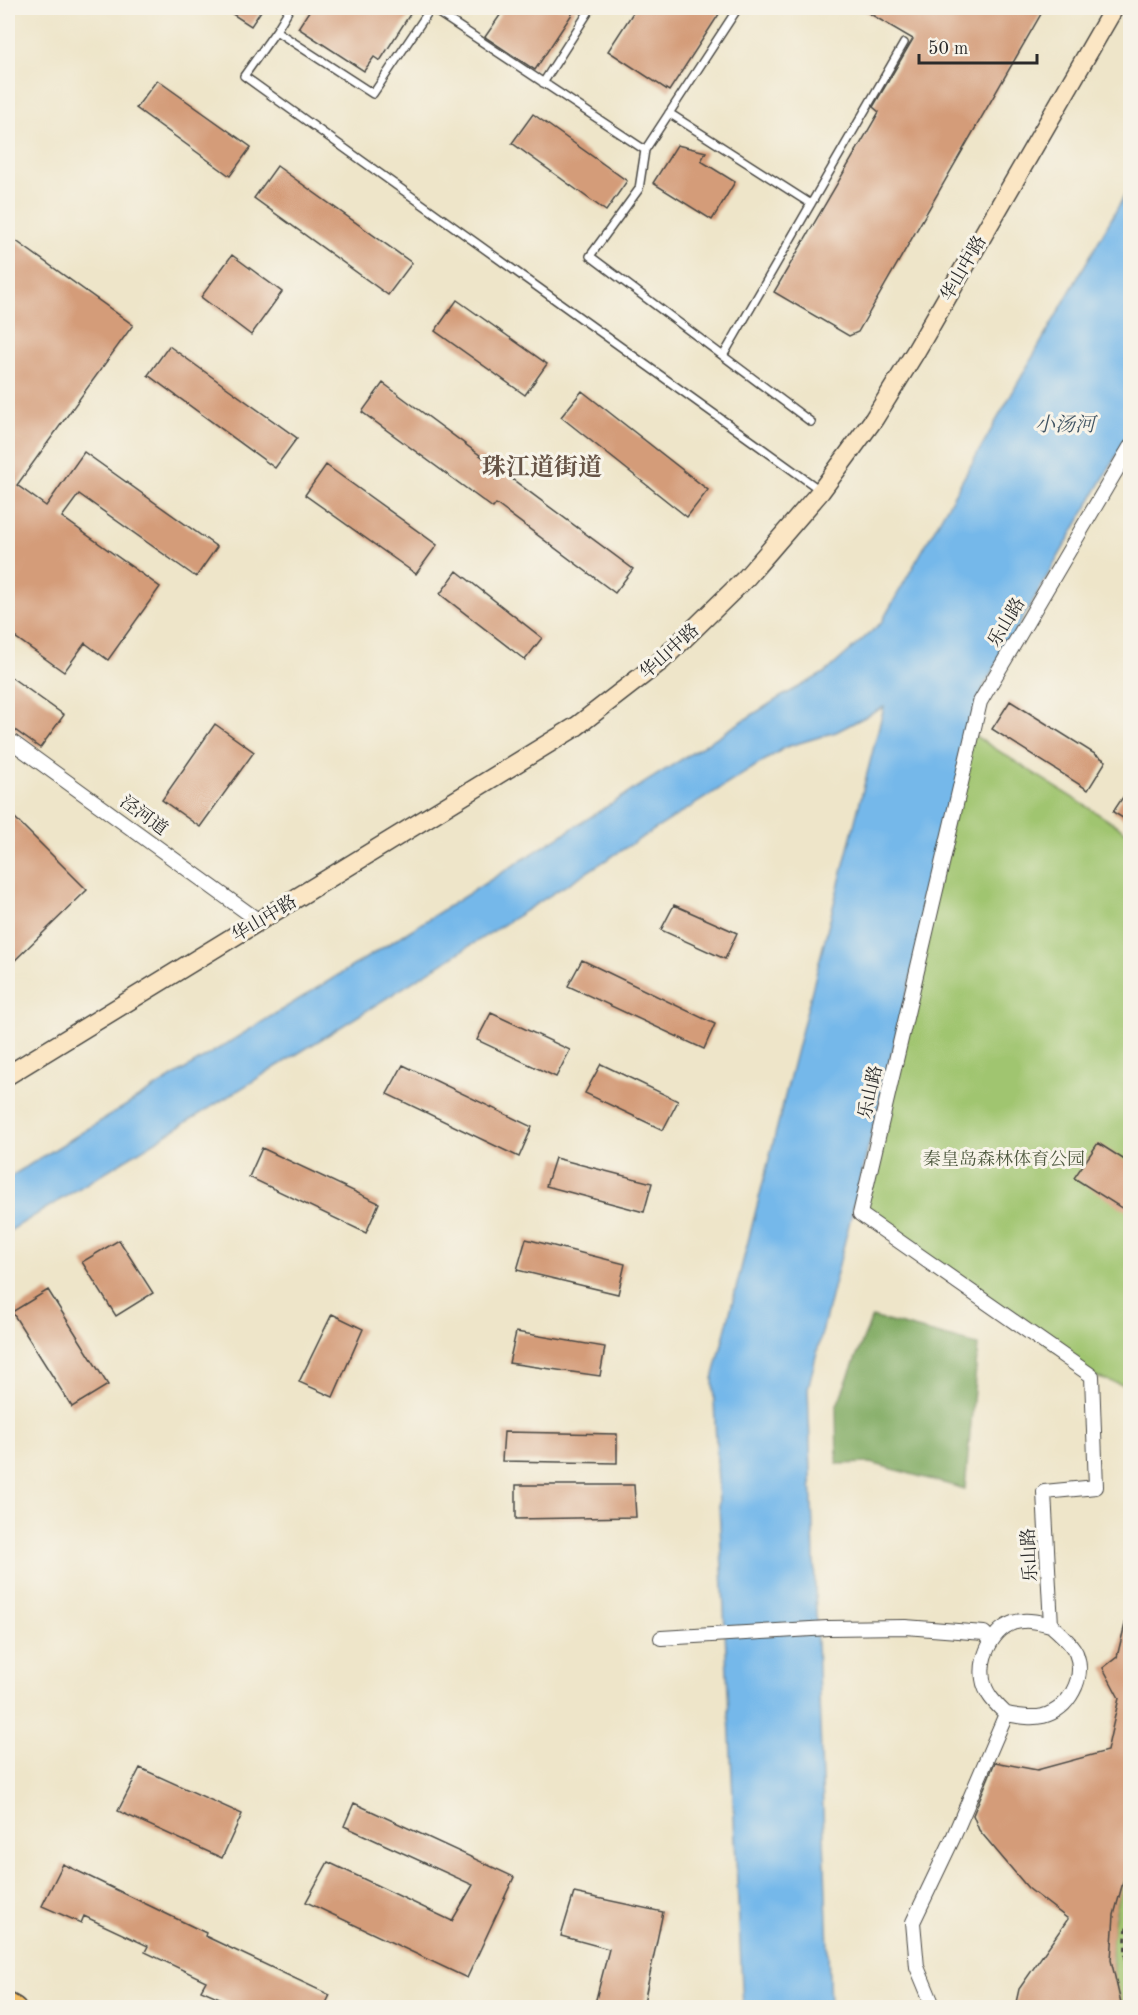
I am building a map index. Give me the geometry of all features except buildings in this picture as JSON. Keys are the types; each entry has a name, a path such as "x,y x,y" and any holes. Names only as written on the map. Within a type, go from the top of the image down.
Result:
{"main road":[{"path":"8,2004 15,2007"}],"street":[{"name":"华山中路","path":"8,1075 577,726 661,661 746,578 821,491 874,419 916,351 1114,8"},
{"name":"乐山路","path":"1051,1625 1044,1492 1096,1486 1092,1376 860,1214 980,702 1131,447"},
{"name":"泾河道","path":"8,739 259,921"},
{"path":"1022,1620 1051,1625 1070,1643 1076,1653 1079,1671 1074,1691 1059,1708 1044,1716 1026,1718 1006,1714 992,1700 983,1681 983,1661 991,1640 1005,1628 1022,1620"},
{"path":"661,1638 828,1628 905,1627 984,1633 991,1640"},
{"path":"934,2007 917,1967 913,1922 953,1838 1006,1714"}],"lane":[{"path":"290,8 244,76 821,491"},
{"path":"276,31 373,94 431,8 645,150"},
{"path":"543,82 591,8"},
{"path":"738,8 645,150 639,189 590,256 811,422"},
{"path":"723,356 904,43"},
{"path":"669,113 811,204"}],"path":[{"path":"1131,1910 1126,1929 1125,1965 1131,1985"}],"green space":[{"name":"秦皇岛森林体育公园","path":"972,734 1130,834 1130,1387 1092,1376 860,1214"},
{"path":"872,1317 978,1345 965,1489 871,1463 837,1464 836,1408"},
{"path":"1130,1863 1130,2007 1123,2007 1114,1970 1112,1937 1117,1904"}],"water":[{"name":"小汤河","path":"1130,186 1130,432 984,686 808,1388 830,2007 743,2007 713,1379 884,707 836,732 786,747 323,1038 8,1232 8,1178 392,942 779,698 826,672 881,623"}],"district":[{"name":"珠江道街道","path":"542,467"}]}
